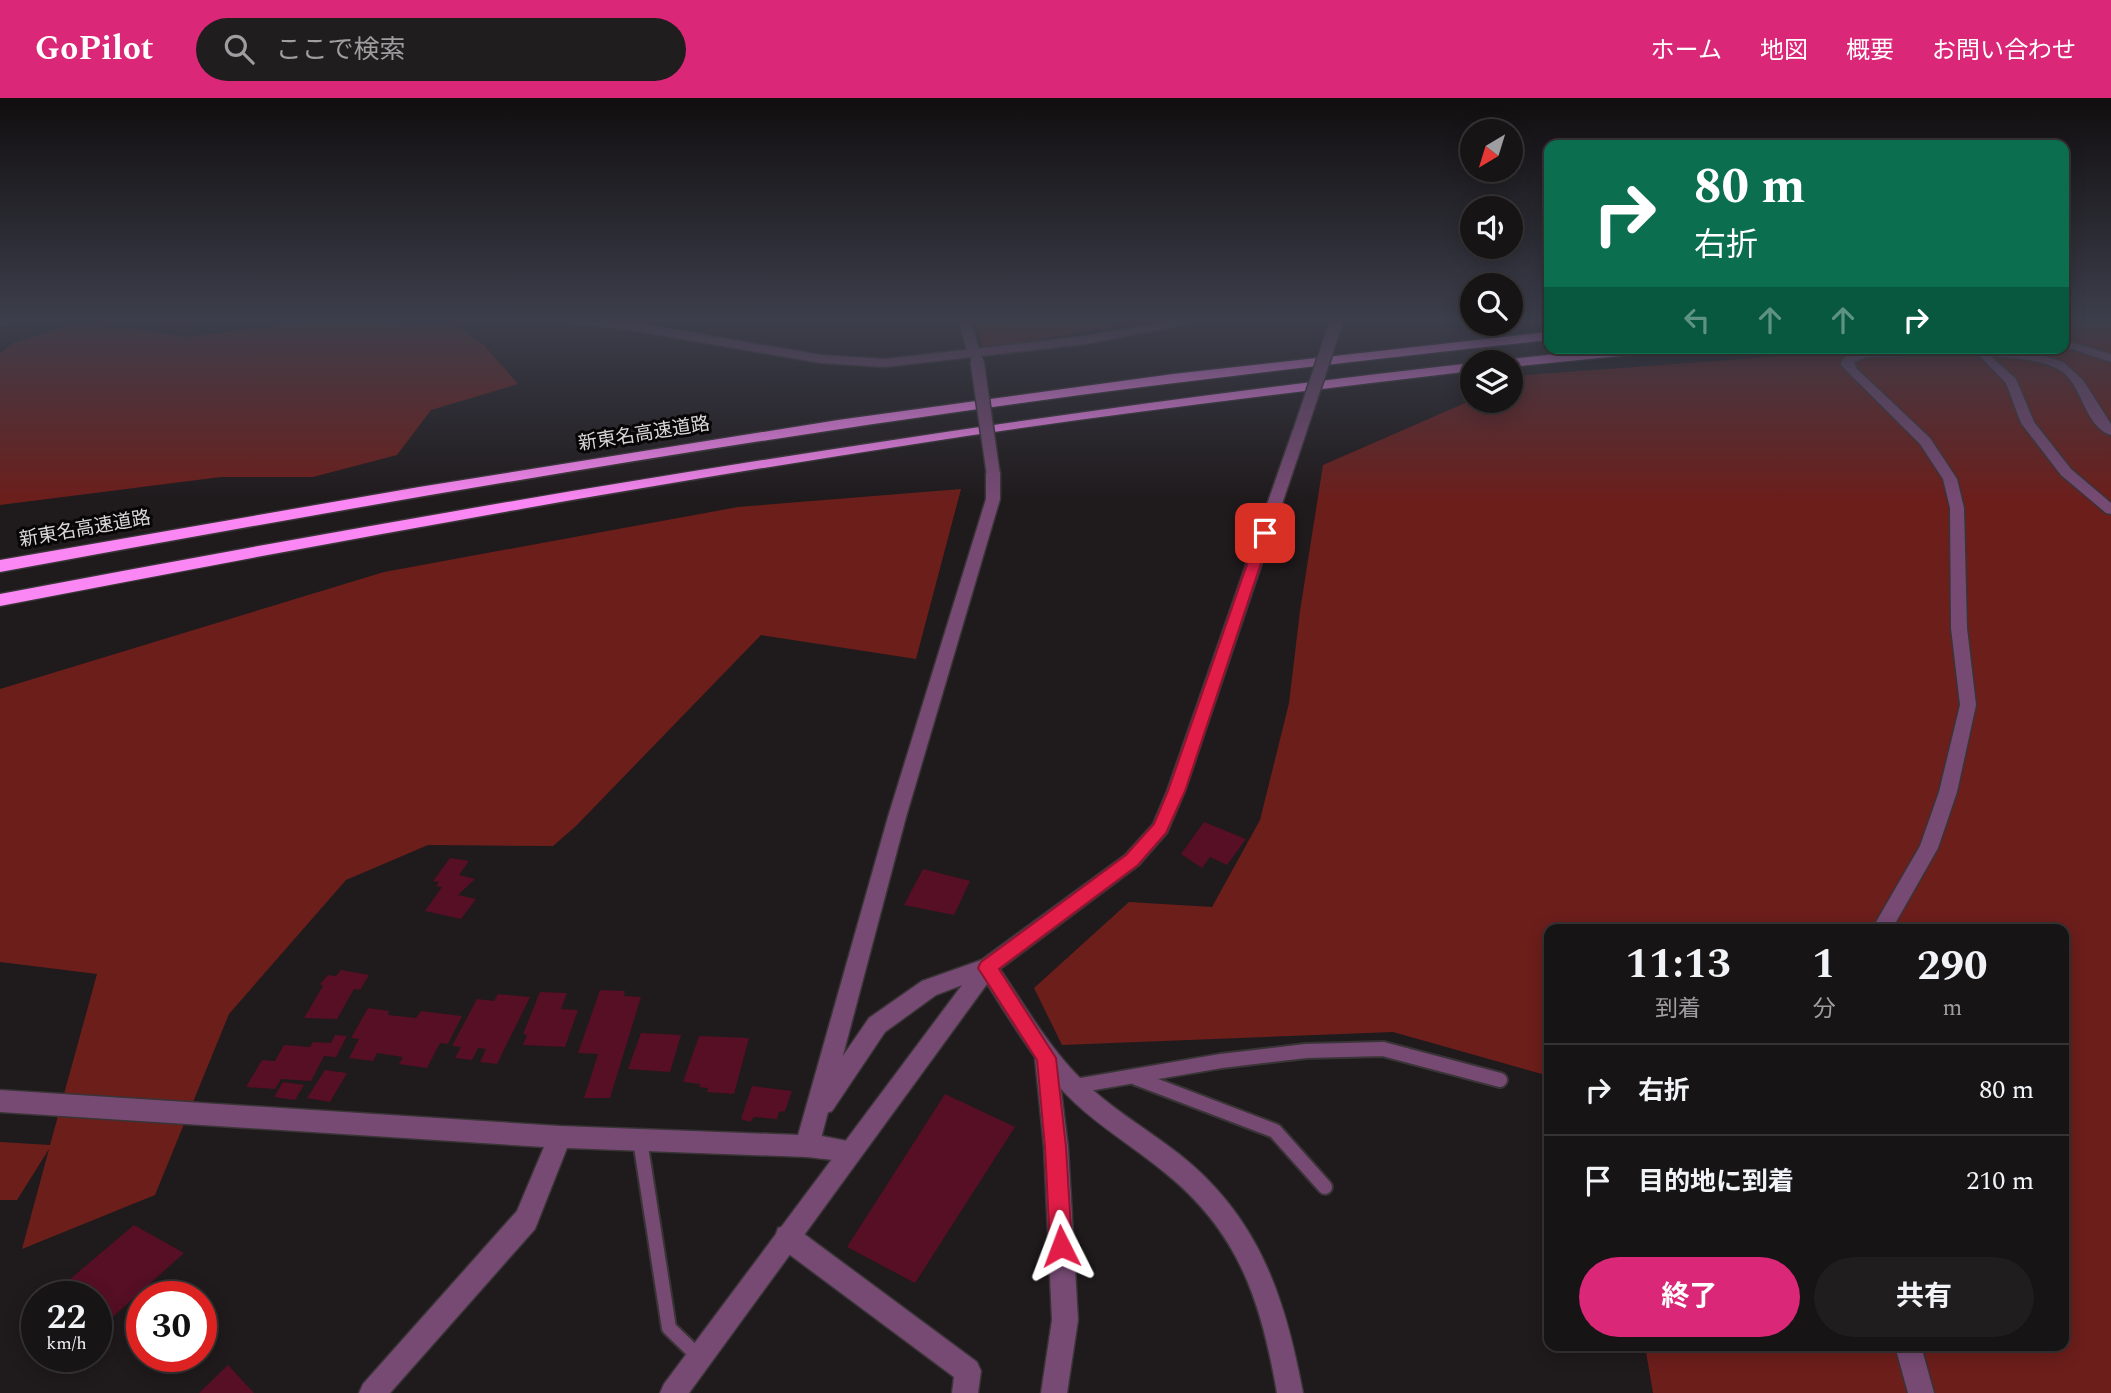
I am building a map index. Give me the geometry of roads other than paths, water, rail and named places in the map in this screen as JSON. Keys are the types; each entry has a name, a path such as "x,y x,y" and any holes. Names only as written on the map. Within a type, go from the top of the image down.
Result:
{"highway":[{"name":"新東名高速道路","path":"0,566 513,475 936,411 1169,379"},
{"path":"0,600 519,502 1136,405 1362,379"}],"street":[{"path":"807,1146 897,817 993,499 993,472 979,379"},
{"path":"673,1393 987,968 1132,860 1160,828 1176,791 1317,379"},
{"path":"1861,379 1925,441 1950,480 1957,508 1959,628 1968,705 1948,792 1929,848 1885,924"},
{"path":"2009,379 2028,423 2066,472 2111,510"},
{"path":"2077,379 2094,412 2111,430"},
{"path":"807,1146 828,1094 877,1025 929,988 987,968"},
{"path":"987,968 1046,1058 1073,1087 1187,1175 1226,1215 1256,1263 1272,1308 1290,1393"},
{"path":"1046,1058 1056,1147 1065,1320 1054,1393"},
{"path":"0,1101 560,1137 807,1146 850,1151"},
{"path":"372,1393 526,1220 560,1137"},
{"path":"787,1237 968,1371 965,1393"},
{"path":"1909,1351 1921,1393"}],"lane":[{"path":"1073,1087 1221,1061 1306,1051 1383,1049 1500,1080"},
{"path":"1136,1077 1275,1130 1325,1187"},
{"path":"640,1140 669,1328 699,1357"}]}
